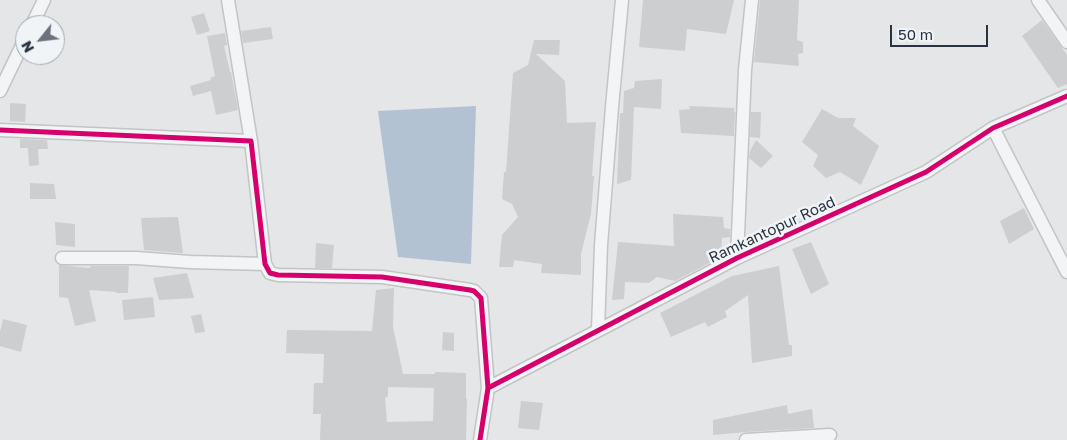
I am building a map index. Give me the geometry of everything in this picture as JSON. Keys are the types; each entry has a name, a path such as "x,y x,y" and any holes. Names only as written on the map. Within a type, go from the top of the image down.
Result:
{"street":[{"path":"37,15 44,0"},
{"path":"228,0 251,141 265,264 270,273 278,275 382,277 474,291 481,298 488,388 480,440"},
{"path":"598,330 601,245 622,0"},
{"path":"737,258 746,70 752,0"},
{"path":"1038,0 1067,42"},
{"path":"0,91 15,60"},
{"name":"Ramkantopur Road","path":"488,388 737,258 926,172 993,128 1067,96"},
{"path":"993,128 1067,272"},
{"path":"0,130 251,141"},
{"path":"62,258 136,258 265,264"},
{"path":"746,440 830,435"}],"water":[{"path":"476,106 471,264 398,257 378,111"}],"building":[{"path":"643,0 734,0 726,34 687,29 685,51 639,47"},
{"path":"760,0 799,0 797,40 803,42 803,53 798,54 799,66 754,62"},
{"path":"204,13 210,31 197,35 191,17"},
{"path":"1042,20 1067,55 1067,84 1058,88 1022,36"},
{"path":"271,27 273,39 243,43 241,31"},
{"path":"225,33 227,45 224,46 238,110 216,115 211,91 193,96 190,86 211,80 210,78 215,76 207,36"},
{"path":"534,40 560,40 559,55 536,54 565,81 567,123 596,122 591,214 581,254 581,275 541,273 542,264 514,260 513,267 499,267 502,235 518,217 512,204 502,199 504,172 506,172 513,73 528,65"},
{"path":"662,79 661,109 634,107 631,180 617,184 620,113 623,113 624,91 634,88 635,81"},
{"path":"10,103 26,104 25,122 10,121"},
{"path":"689,106 734,108 734,136 681,133 679,110 690,109"},
{"path":"822,109 838,118 856,118 853,126 879,146 861,185 840,172 826,178 813,166 818,155 802,142"},
{"path":"751,112 761,112 760,138 750,137"},
{"path":"20,139 47,140 48,149 38,149 39,165 29,166 28,148 20,148"},
{"path":"756,140 773,156 761,168 749,158 750,151"},
{"path":"30,183 54,184 56,199 30,199"},
{"path":"1024,208 1034,229 1009,244 1000,221"},
{"path":"673,214 723,217 724,228 730,229 730,237 722,238 721,257 675,281 657,277 649,283 625,282 624,299 612,300 618,242 674,246"},
{"path":"178,217 183,253 144,250 141,218"},
{"path":"55,222 75,224 75,247 56,245"},
{"path":"811,242 829,284 811,294 792,249"},
{"path":"316,243 334,245 332,268 315,268"},
{"path":"59,265 89,268 92,266 129,266 128,293 89,290 96,321 75,326 68,298 59,297"},
{"path":"779,266 789,345 792,345 792,356 752,363 748,295 725,311 727,317 708,327 705,322 671,337 660,313 732,276"},
{"path":"187,273 194,298 159,300 153,278"},
{"path":"394,288 393,327 403,374 466,373 466,440 320,440 321,414 313,414 314,383 323,383 324,354 286,353 287,330 372,331 376,290","holes":["388,387 434,388 433,421 387,422 385,398 388,396"]},
{"path":"153,297 155,317 124,320 122,300"},
{"path":"201,314 205,332 195,333 191,316"},
{"path":"3,319 27,325 21,352 0,346 0,332"},
{"path":"443,332 454,333 454,351 442,350"},
{"path":"521,401 543,403 539,430 518,428"},
{"path":"787,405 788,414 812,409 814,428 713,435 713,420"}],"cycle path":[{"path":"488,388 737,258 926,172 993,128 1067,96"},
{"path":"0,130 251,141 265,264 270,273 278,275 382,277 470,290 474,291 481,298 488,388 480,440"}]}
